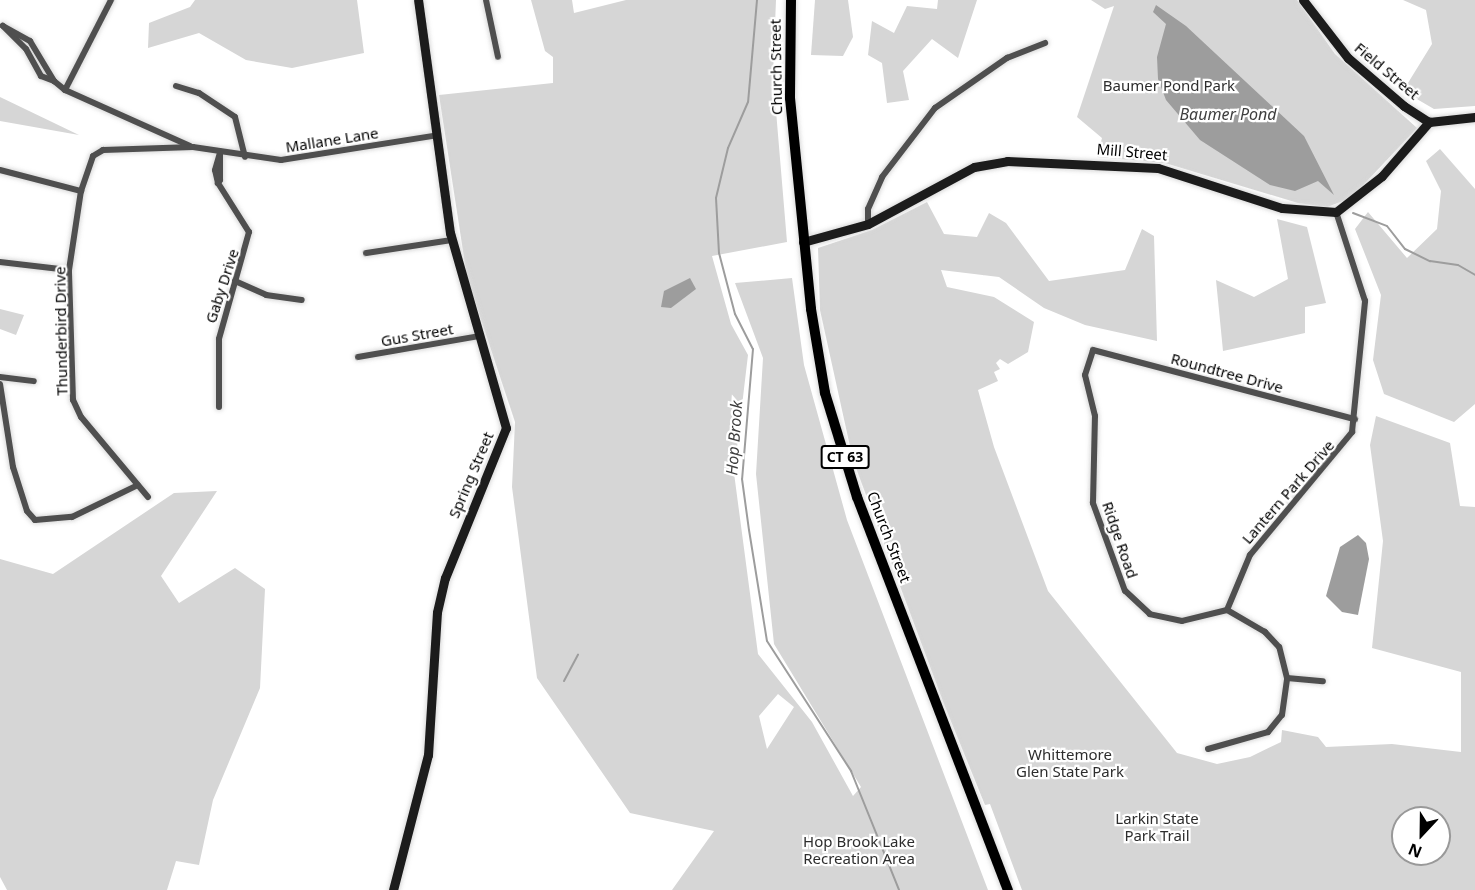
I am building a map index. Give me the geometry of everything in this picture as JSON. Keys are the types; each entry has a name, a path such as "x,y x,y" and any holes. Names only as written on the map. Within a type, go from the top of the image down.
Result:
{"main road":[{"name":"Spring Street","path":"393,890 428,755 437,612 445,578 506,428 452,240 418,0"},
{"name":"Church Street","path":"791,0 788,73 803,242 825,393 857,497 1008,890"},
{"name":"Field Street","path":"1303,0 1348,58 1429,122"},
{"path":"1336,212 1382,176 1429,122 1475,117"},
{"name":"Mill Street","path":"803,242 868,224 974,166 1007,161 1158,168 1282,208 1336,212"}],"street":[{"path":"65,90 111,0"},
{"path":"486,0 498,57"},
{"name":"Mallane Lane","path":"2,26 30,41 54,81 65,90 193,147"},
{"path":"868,224 868,209 882,177 935,108 1007,58 1044,43"},
{"path":"176,86 199,93 235,117 245,157"},
{"name":"Mallane Lane","path":"81,191 93,156 103,150 193,147 245,157 282,160 438,135"},
{"name":"Gaby Drive","path":"219,407 219,339 249,232 218,183 215,170 220,152"},
{"path":"0,170 81,191"},
{"name":"Thunderbird Drive","path":"81,191 69,270 73,400 81,417 148,497"},
{"name":"Lantern Park Drive","path":"1227,610 1250,555 1343,447 1355,420 1365,301 1336,212"},
{"path":"366,253 452,240"},
{"path":"0,262 69,270"},
{"path":"235,281 266,295 302,300"},
{"name":"Gus Street","path":"358,357 480,336"},
{"name":"Roundtree Drive","path":"1093,350 1355,420"},
{"name":"Ridge Road","path":"1093,350 1085,375 1095,416 1093,503 1125,591 1150,614 1182,621 1227,610"},
{"path":"0,377 34,381"},
{"path":"0,384 13,467 27,511 35,520 72,516 138,485"},
{"path":"1208,749 1276,728 1287,678 1273,639 1227,610"},
{"path":"1287,678 1323,681"}],"green space":[{"path":"195,0 357,0 364,53 292,68 246,60 199,33 148,48 149,23 190,7"},
{"name":"Hop Brook Lake Recreation Area","path":"531,0 572,0 574,13 626,0 776,0 773,75 787,242 712,256 731,324 748,355 734,473 758,654 812,722 853,796 861,787 774,644 756,474 763,358 735,283 792,278 804,365 847,520 988,890 672,890 714,831 630,813 537,678 512,487 515,422 467,277 439,95 553,83 553,57 545,51","holes":["778,694 794,707 767,749 759,716"]},
{"path":"815,0 848,0 853,37 843,56 811,55"},
{"path":"938,0 977,0 958,58 932,39 903,71 909,100 887,103 882,63 868,55 872,21 894,33 907,6 937,9"},
{"name":"Baumer Pond Park","path":"1091,0 1297,0 1335,54 1417,128 1351,198 1327,207 1298,203 1165,163 1097,157 1102,138 1077,117 1114,6 1105,9"},
{"path":"1403,0 1475,0 1475,106 1434,109 1403,91 1432,44 1426,10"},
{"path":"0,97 79,135 0,121"},
{"path":"1440,149 1475,189 1475,404 1454,422 1384,394 1373,360 1381,295 1355,229 1368,212 1407,258 1437,229 1441,191 1426,161"},
{"path":"927,202 944,234 977,237 989,213 1006,223 1049,281 1125,270 1142,229 1154,236 1157,341 1085,325 1044,308 999,277 941,270 947,287 994,297 1034,322 1028,352 1008,364 1000,359 996,363 1000,369 994,372 998,381 978,390 994,447 1048,591 1177,753 1217,764 1250,757 1281,742 1282,730 1318,737 1326,747 1392,744 1461,752 1461,672 1372,648 1383,541 1370,445 1376,416 1450,443 1460,506 1475,507 1475,890 1022,890 990,804 985,805 944,704 853,460 820,310 818,248 872,230"},
{"path":"1277,219 1307,227 1326,303 1305,307 1305,333 1223,351 1216,280 1254,297 1288,279"},
{"path":"0,309 24,315 16,335 0,329"},
{"path":"217,491 161,576 179,603 235,568 265,589 260,688 213,800 199,865 176,861 167,890 7,890 0,877 0,559 53,574 174,493"}],"water":[{"name":"Baumer Pond","path":"1156,5 1186,26 1304,136 1334,195 1318,181 1295,191 1270,185 1200,140 1166,100 1158,79 1157,57 1166,24 1153,12"},
{"path":"690,278 696,289 671,308 661,307 664,291"},
{"path":"1358,535 1366,543 1369,559 1358,615 1342,612 1326,596 1340,547"}],"waterway":[{"name":"Hop Brook","path":"757,0 748,102 728,148 716,198 719,253 735,314 753,349 742,479 749,530 767,641 851,771 899,890"},
{"path":"1353,213 1387,226 1405,249 1430,261 1458,265 1475,275"},
{"path":"564,681 578,655"}],"park label":[{"name":"Whittemore Glen State Park","path":"1070,762"},
{"name":"Larkin State Park Trail","path":"1157,826"}]}
